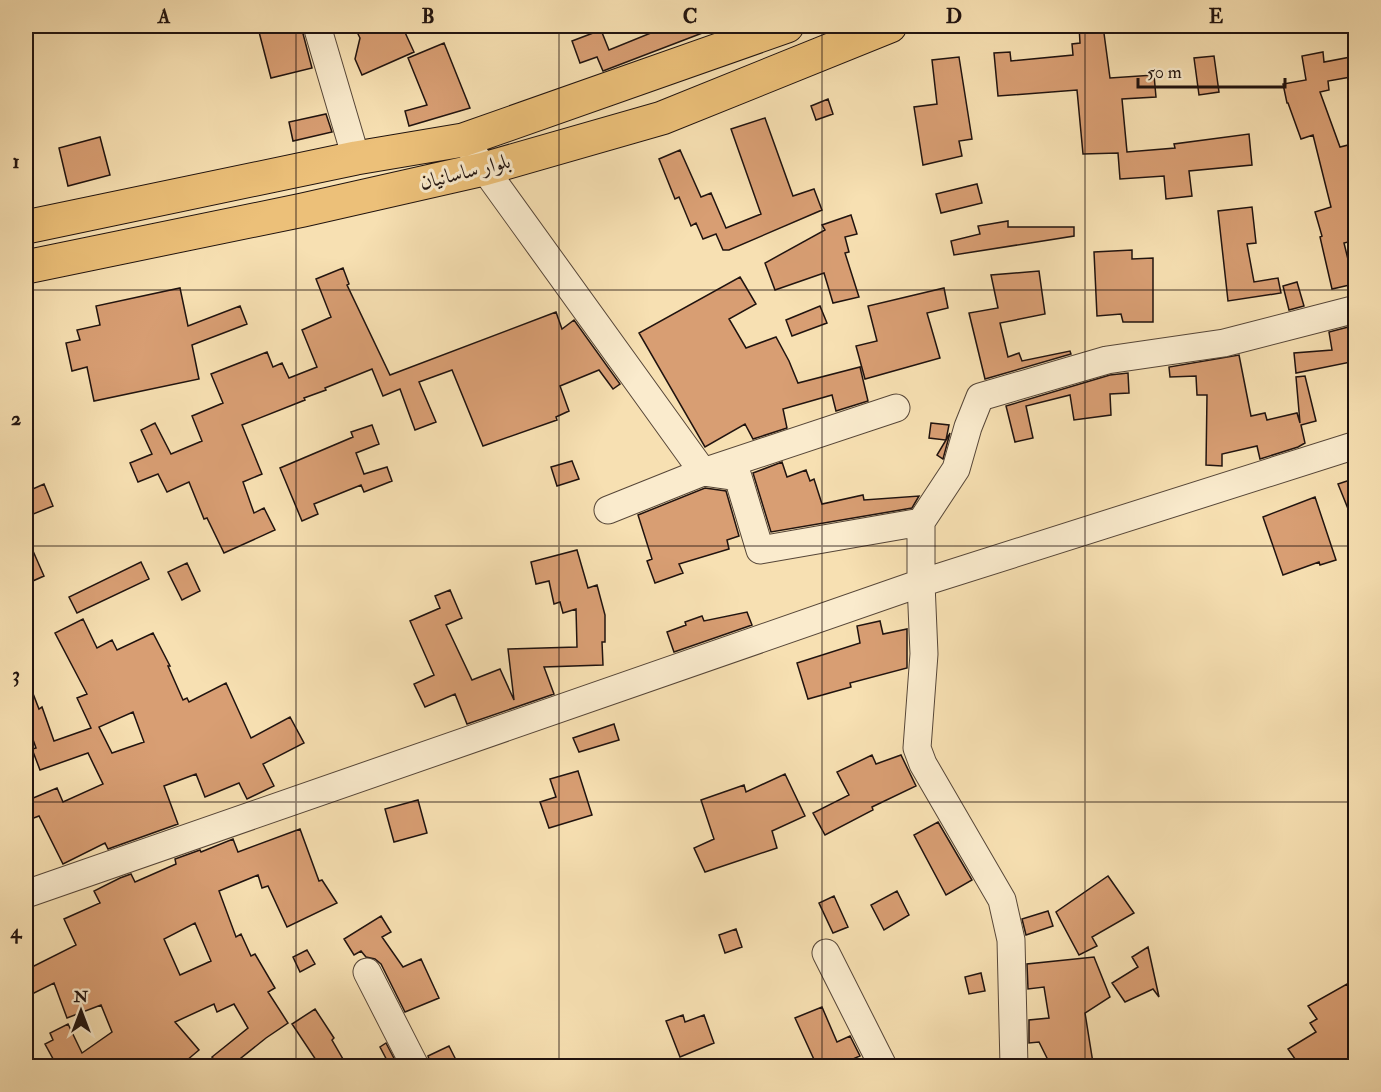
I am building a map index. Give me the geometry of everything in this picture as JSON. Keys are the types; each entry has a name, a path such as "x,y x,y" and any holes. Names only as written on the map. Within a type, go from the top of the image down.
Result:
{"highway":[{"name":"بلوار ساسانیان","path":"26,227 356,158 463,140 787,26"},
{"name":"بلوار ساسانیان","path":"26,267 303,210 484,169 662,118 890,26"}],"street":[{"path":"317,26 356,158"},
{"path":"463,140 703,472 738,477 760,550 921,522"},
{"path":"1014,1066 1011,940 1002,900 923,764 917,748 924,654 921,522 956,469 968,427 980,397 1107,360 1224,343 1356,309"},
{"path":"608,510 703,472 896,408"},
{"path":"26,894 921,583 1356,445"},
{"path":"826,953 883,1066"},
{"path":"367,972 415,1066"}],"building":[{"path":"301,26 312,68 271,78 258,28"},
{"path":"354,26 395,26 398,31 403,28 414,52 362,75 355,59 360,38"},
{"path":"668,26 718,27 603,71 597,57 580,63 572,41 601,30 609,50"},
{"path":"1079,26 1103,26 1110,78 1154,75 1156,97 1122,99 1127,152 1175,148 1174,144 1249,134 1252,165 1189,171 1192,196 1166,199 1164,176 1120,179 1118,153 1083,154 1077,90 998,96 994,53 1010,52 1011,61 1073,55 1072,44 1080,43"},
{"path":"444,43 470,108 409,126 405,111 427,105 408,58"},
{"path":"1323,52 1324,62 1356,56 1356,76 1328,81 1329,90 1320,92 1340,147 1356,143 1356,240 1344,243 1354,284 1332,289 1315,212 1331,207 1313,135 1301,139 1287,103 1283,84 1306,80 1302,56"},
{"path":"1214,56 1219,92 1199,95 1194,58"},
{"path":"959,57 972,139 959,141 962,156 923,165 914,107 937,104 932,60"},
{"path":"828,99 833,114 816,120 811,106"},
{"path":"326,114 332,132 293,141 289,122"},
{"path":"765,118 793,196 814,189 822,210 729,250 723,250 716,234 703,239 696,223 691,226 679,197 675,199 659,159 680,150 701,197 711,193 726,228 761,214 731,129"},
{"path":"100,137 110,175 68,186 59,148"},
{"path":"977,184 982,203 941,213 936,194"},
{"path":"1252,207 1256,243 1247,244 1254,282 1278,278 1281,293 1228,301 1218,211"},
{"path":"851,215 857,234 845,237 849,252 845,253 859,297 833,303 824,273 775,290 765,263 825,230 822,225"},
{"path":"1008,221 1008,227 1074,227 1074,236 954,255 951,241 980,234 978,226"},
{"path":"1132,250 1132,259 1153,258 1153,322 1123,322 1121,314 1097,316 1094,252"},
{"path":"343,268 349,284 347,285 390,375 556,312 562,329 574,320 620,384 613,389 599,370 560,386 569,411 556,417 557,420 483,446 452,370 419,382 436,422 415,430 400,389 383,396 372,369 325,388 326,390 304,398 305,400 242,425 262,474 243,482 254,513 264,508 275,530 224,553 207,518 204,519 189,482 167,492 158,474 138,482 130,463 152,454 141,430 155,423 171,454 202,441 192,416 223,403 211,374 267,352 273,367 282,363 289,378 317,367 302,330 331,317 316,279"},
{"path":"1039,271 1045,314 1000,323 1008,357 1019,353 1022,361 1070,351 1071,354 985,379 969,313 998,308 991,275"},
{"path":"740,277 756,304 729,319 746,348 776,337 798,383 860,367 868,401 836,411 832,395 783,409 787,428 753,439 745,424 705,447 639,333"},
{"path":"1297,282 1304,306 1289,310 1283,286"},
{"path":"180,288 188,326 240,306 247,324 192,345 199,379 94,401 87,367 72,371 66,343 80,340 77,330 100,325 96,306"},
{"path":"944,288 948,308 927,313 940,358 865,379 856,346 877,341 868,306"},
{"path":"820,306 827,323 792,336 786,320"},
{"path":"1356,325 1356,361 1296,373 1294,353 1332,350 1329,332"},
{"path":"1239,355 1251,416 1265,413 1267,420 1297,413 1300,423 1296,377 1305,376 1316,421 1301,425 1305,443 1298,447 1260,459 1257,446 1222,454 1222,466 1206,465 1207,395 1197,395 1196,376 1170,377 1169,367"},
{"path":"1128,373 1129,393 1110,394 1111,415 1074,420 1070,395 1026,406 1033,438 1015,442 1006,406 1110,375"},
{"path":"931,423 949,425 946,440 929,438"},
{"path":"372,425 379,444 356,453 364,474 387,467 392,481 364,492 361,485 314,504 318,514 302,521 280,468 353,437 351,432"},
{"path":"950,433 943,459 937,455"},
{"path":"572,461 579,479 557,486 551,467"},
{"path":"782,462 787,477 806,470 810,481 814,479 822,504 863,495 864,500 919,496 912,508 771,532 753,473"},
{"path":"1356,478 1356,526 1355,526 1338,484"},
{"path":"44,484 53,506 26,517 26,492"},
{"path":"705,488 726,491 739,536 727,540 729,549 679,564 683,573 655,583 647,561 652,559 638,515"},
{"path":"1315,497 1336,560 1320,565 1319,562 1283,575 1263,517"},
{"path":"26,535 44,576 26,584"},
{"path":"577,550 588,588 597,585 605,615 605,642 602,642 603,665 544,667 554,694 467,724 455,694 425,707 414,684 434,675 410,621 440,608 435,596 450,590 462,618 446,625 472,680 500,669 514,700 508,649 577,647 576,609 563,613 560,602 554,604 549,581 536,584 531,562"},
{"path":"141,562 149,579 77,613 69,597"},
{"path":"187,563 200,591 182,600 168,572"},
{"path":"747,612 752,625 674,652 667,632 686,625 685,622 702,616 704,621"},
{"path":"83,619 97,648 112,640 117,650 153,633 170,666 168,666 183,700 187,698 189,702 226,683 251,738 290,717 304,743 263,764 274,786 247,799 239,783 205,797 196,774 164,786 178,824 108,849 105,843 63,864 39,816 26,821 26,801 57,788 63,802 103,784 88,753 40,770 32,749 36,748 26,720 27,678 39,709 42,707 54,741 91,728 77,698 87,694 55,633","holes":["133,712 144,742 112,753 99,727"]},
{"path":"880,621 883,634 907,629 907,668 850,683 851,687 808,699 797,663 860,643 857,626"},
{"path":"614,724 619,740 579,752 573,738"},
{"path":"872,755 876,764 901,755 916,786 872,807 873,810 825,835 813,813 849,795 837,772"},
{"path":"578,771 592,815 549,828 540,802 556,797 550,779"},
{"path":"785,774 805,816 772,831 777,848 705,872 694,848 714,839 701,800 744,785 746,792"},
{"path":"418,800 427,833 394,842 385,809"},
{"path":"938,822 972,880 946,895 914,835"},
{"path":"300,829 319,881 322,880 337,903 287,927 268,886 262,888 258,875 219,891 236,937 241,934 251,956 255,954 275,988 268,992 288,1023 231,1066 220,1066 212,1057 248,1028 234,1004 217,1012 214,1004 175,1022 199,1050 180,1066 57,1066 45,1044 53,1040 50,1033 68,1024 82,1053 112,1032 101,1005 67,1018 54,983 26,997 26,970 76,945 64,919 100,903 94,891 120,878 131,874 135,882 176,864 175,859 200,850 201,852 233,839 238,852","holes":["195,923 211,961 180,975 164,939"]},
{"path":"1108,876 1134,913 1092,937 1097,946 1079,955 1056,912"},
{"path":"897,891 909,915 884,930 871,905"},
{"path":"834,896 848,927 833,933 819,903"},
{"path":"1048,911 1053,926 1026,935 1022,919"},
{"path":"381,916 391,932 382,937 403,967 421,959 439,998 405,1012 381,964 375,959 366,957 361,951 354,955 344,939"},
{"path":"736,929 742,947 725,953 719,935"},
{"path":"1148,947 1159,997 1153,989 1125,1002 1112,983 1138,967 1132,957"},
{"path":"307,950 315,964 300,972 293,957"},
{"path":"1094,957 1110,997 1085,1013 1093,1063 1086,1066 1051,1066 1039,1042 1029,1043 1029,1020 1049,1018 1044,987 1028,989 1027,964"},
{"path":"981,973 985,991 969,994 965,977"},
{"path":"1347,984 1356,1001 1356,1066 1300,1066 1288,1049 1316,1032 1310,1023 1317,1019 1308,1006"},
{"path":"822,1007 837,1042 850,1036 860,1056 837,1066 817,1066 795,1018"},
{"path":"315,1009 334,1038 332,1040 347,1066 320,1066 292,1024"},
{"path":"683,1015 685,1022 704,1015 714,1043 680,1057 666,1021"},
{"path":"386,1043 398,1066 390,1066 380,1047"},
{"path":"449,1046 459,1066 431,1066 428,1056"}]}
